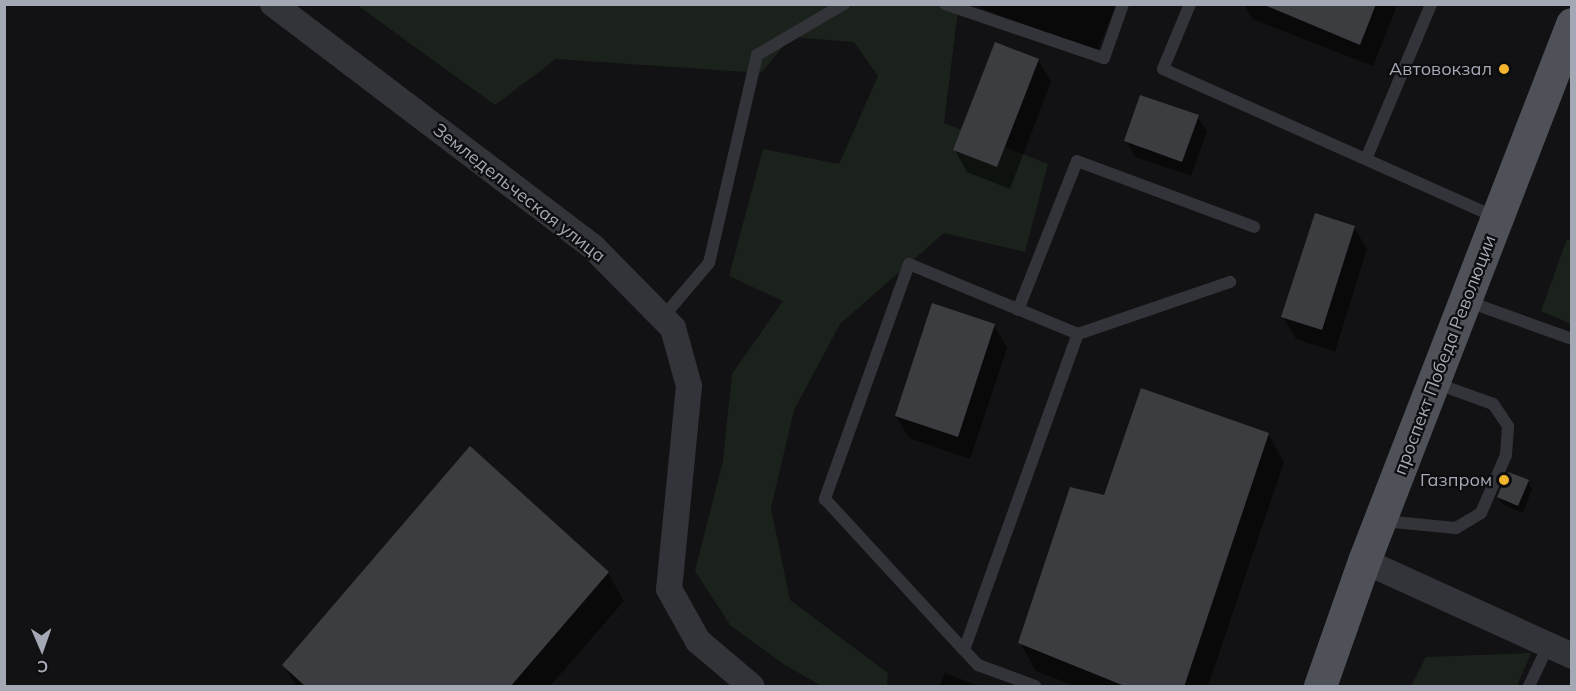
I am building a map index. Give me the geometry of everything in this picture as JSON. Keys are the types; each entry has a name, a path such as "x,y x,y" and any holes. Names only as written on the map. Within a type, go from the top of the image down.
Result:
{"main road":[{"name":"проспект Победа Революции","path":"1320,687 1364,561 1383,521 1497,218 1568,44"}],"street":[{"name":"Земледельческая улица","path":"273,4 593,248 673,327 689,386 669,589 698,641 751,687"},
{"path":"1364,561 1549,643 1572,656"}],"lane":[{"path":"663,317 709,262 757,55 844,4"},
{"path":"945,4 1104,58 1123,4"},
{"path":"1190,4 1163,69 1497,218"},
{"path":"1366,159 1431,4"},
{"path":"1018,310 1077,161 1254,227"},
{"path":"1035,687 978,665 825,499 909,264 1078,334 1230,282"},
{"path":"1466,301 1572,339"},
{"path":"964,650 1078,334"},
{"path":"1383,521 1456,528 1481,513 1506,455 1508,426 1493,404 1434,382"},
{"path":"1529,687 1549,643"}],"shaded area":[{"path":"952,4 958,10 944,123 1048,164 1025,252 944,233 840,324 794,410 771,508 790,600 888,673 887,686 822,686 785,665 730,625 695,571 723,461 732,374 783,301 729,276 763,149 839,164 878,76 854,42 791,37 761,73 556,59 495,105 357,5"},
{"path":"1567,239 1571,241 1571,324 1541,311"},
{"path":"1531,653 1517,686 1411,686 1426,657"}],"building":[{"path":"1262,4 1376,4 1360,45"},
{"path":"995,42 1039,59 997,167 953,150"},
{"path":"1140,95 1199,115 1182,162 1124,141"},
{"path":"1315,213 1355,226 1322,330 1281,317"},
{"path":"932,303 995,324 958,437 895,416"},
{"path":"1141,388 1269,433 1184,687 1127,687 1018,643 1070,487 1104,495"},
{"path":"470,446 609,572 510,687 306,687 282,665"},
{"path":"1508,472 1529,480 1518,506 1497,497"}],"place":[{"name":"Автовокзал","path":"1504,69"},
{"name":"Газпром","path":"1504,480"}]}
